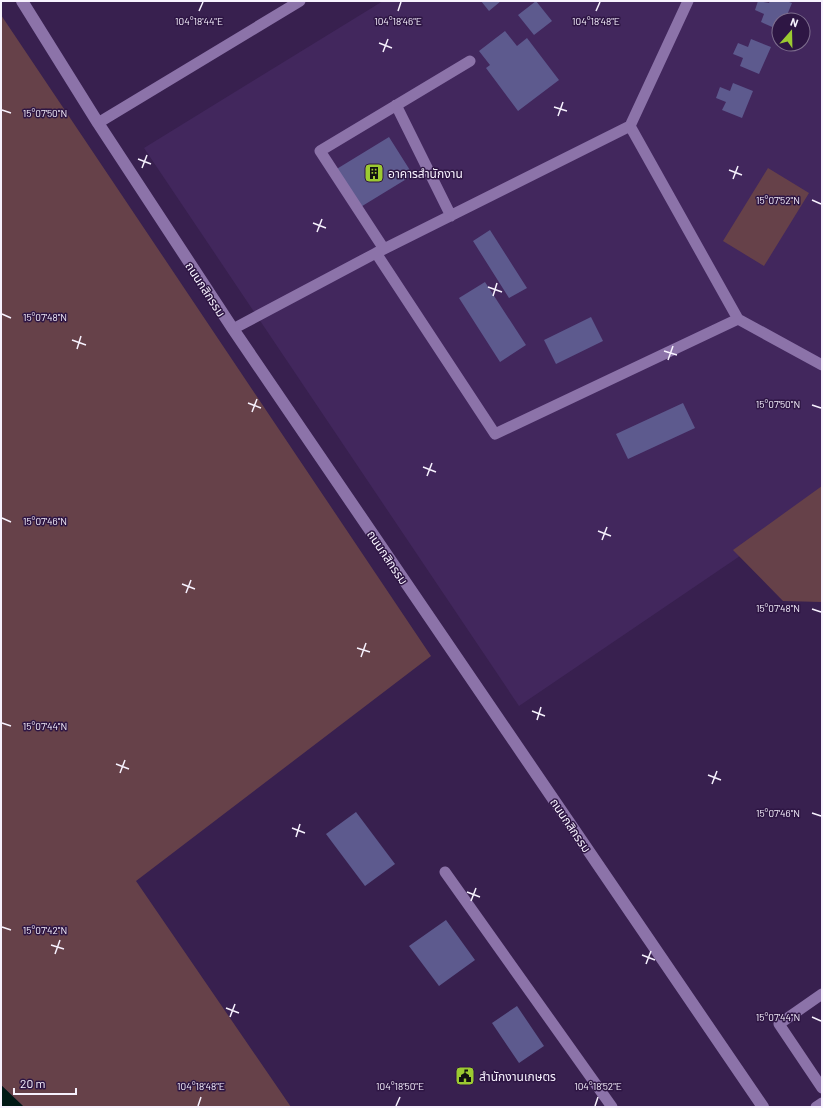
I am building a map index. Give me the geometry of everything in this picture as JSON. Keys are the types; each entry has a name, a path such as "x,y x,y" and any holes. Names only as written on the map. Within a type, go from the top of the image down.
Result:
{"street":[{"name":"ถนนกสิกรรม","path":"22,1 98,123 233,329 763,1107"}],"lane":[{"path":"98,123 300,1"},
{"path":"233,329 380,251 630,126 688,1"},
{"path":"470,62 320,151 380,251 495,434 738,319"},
{"path":"396,105 450,216"},
{"path":"630,126 738,319 822,365"},
{"path":"445,872 612,1107"},
{"path":"822,994 779,1024 822,1088"},
{"path":"816,1107 822,1103"}],"shaded area":[{"path":"383,1 822,1 822,498 737,558 519,706 144,148"},
{"path":"1,15 431,656 136,881 291,1107 24,1107 1,1085"},
{"path":"768,168 809,193 764,266 723,241"},
{"path":"822,486 822,602 783,601 733,550"},
{"path":"1,1085 24,1107 1,1107"}],"building":[{"path":"481,1 501,1 489,11"},
{"path":"536,1 552,21 534,35 518,15"},
{"path":"758,1 769,3 770,1 786,1 792,3 788,12 771,12 771,26 761,22 764,14 755,10"},
{"path":"505,31 517,46 527,38 559,80 518,111 486,68 490,65 479,51"},
{"path":"751,39 771,47 759,74 740,66 743,58 733,54 738,43 748,47"},
{"path":"733,83 753,91 742,118 722,110 726,102 716,98 720,87 730,91"},
{"name":"อาคารสำนักงาน","path":"389,137 413,175 359,208 335,170"},
{"path":"490,230 527,288 509,298 473,241"},
{"path":"485,282 526,345 500,362 459,298"},
{"path":"591,317 603,341 556,364 544,340"},
{"path":"683,403 695,428 628,459 616,434"},
{"path":"356,812 395,864 365,886 326,834"},
{"path":"446,920 475,960 439,986 409,946"},
{"path":"517,1006 544,1046 519,1063 492,1023"}],"place":[{"name":"อาคารสำนักงาน","path":"374,173"},
{"name":"สำนักงานเกษตร","path":"465,1076"}]}
